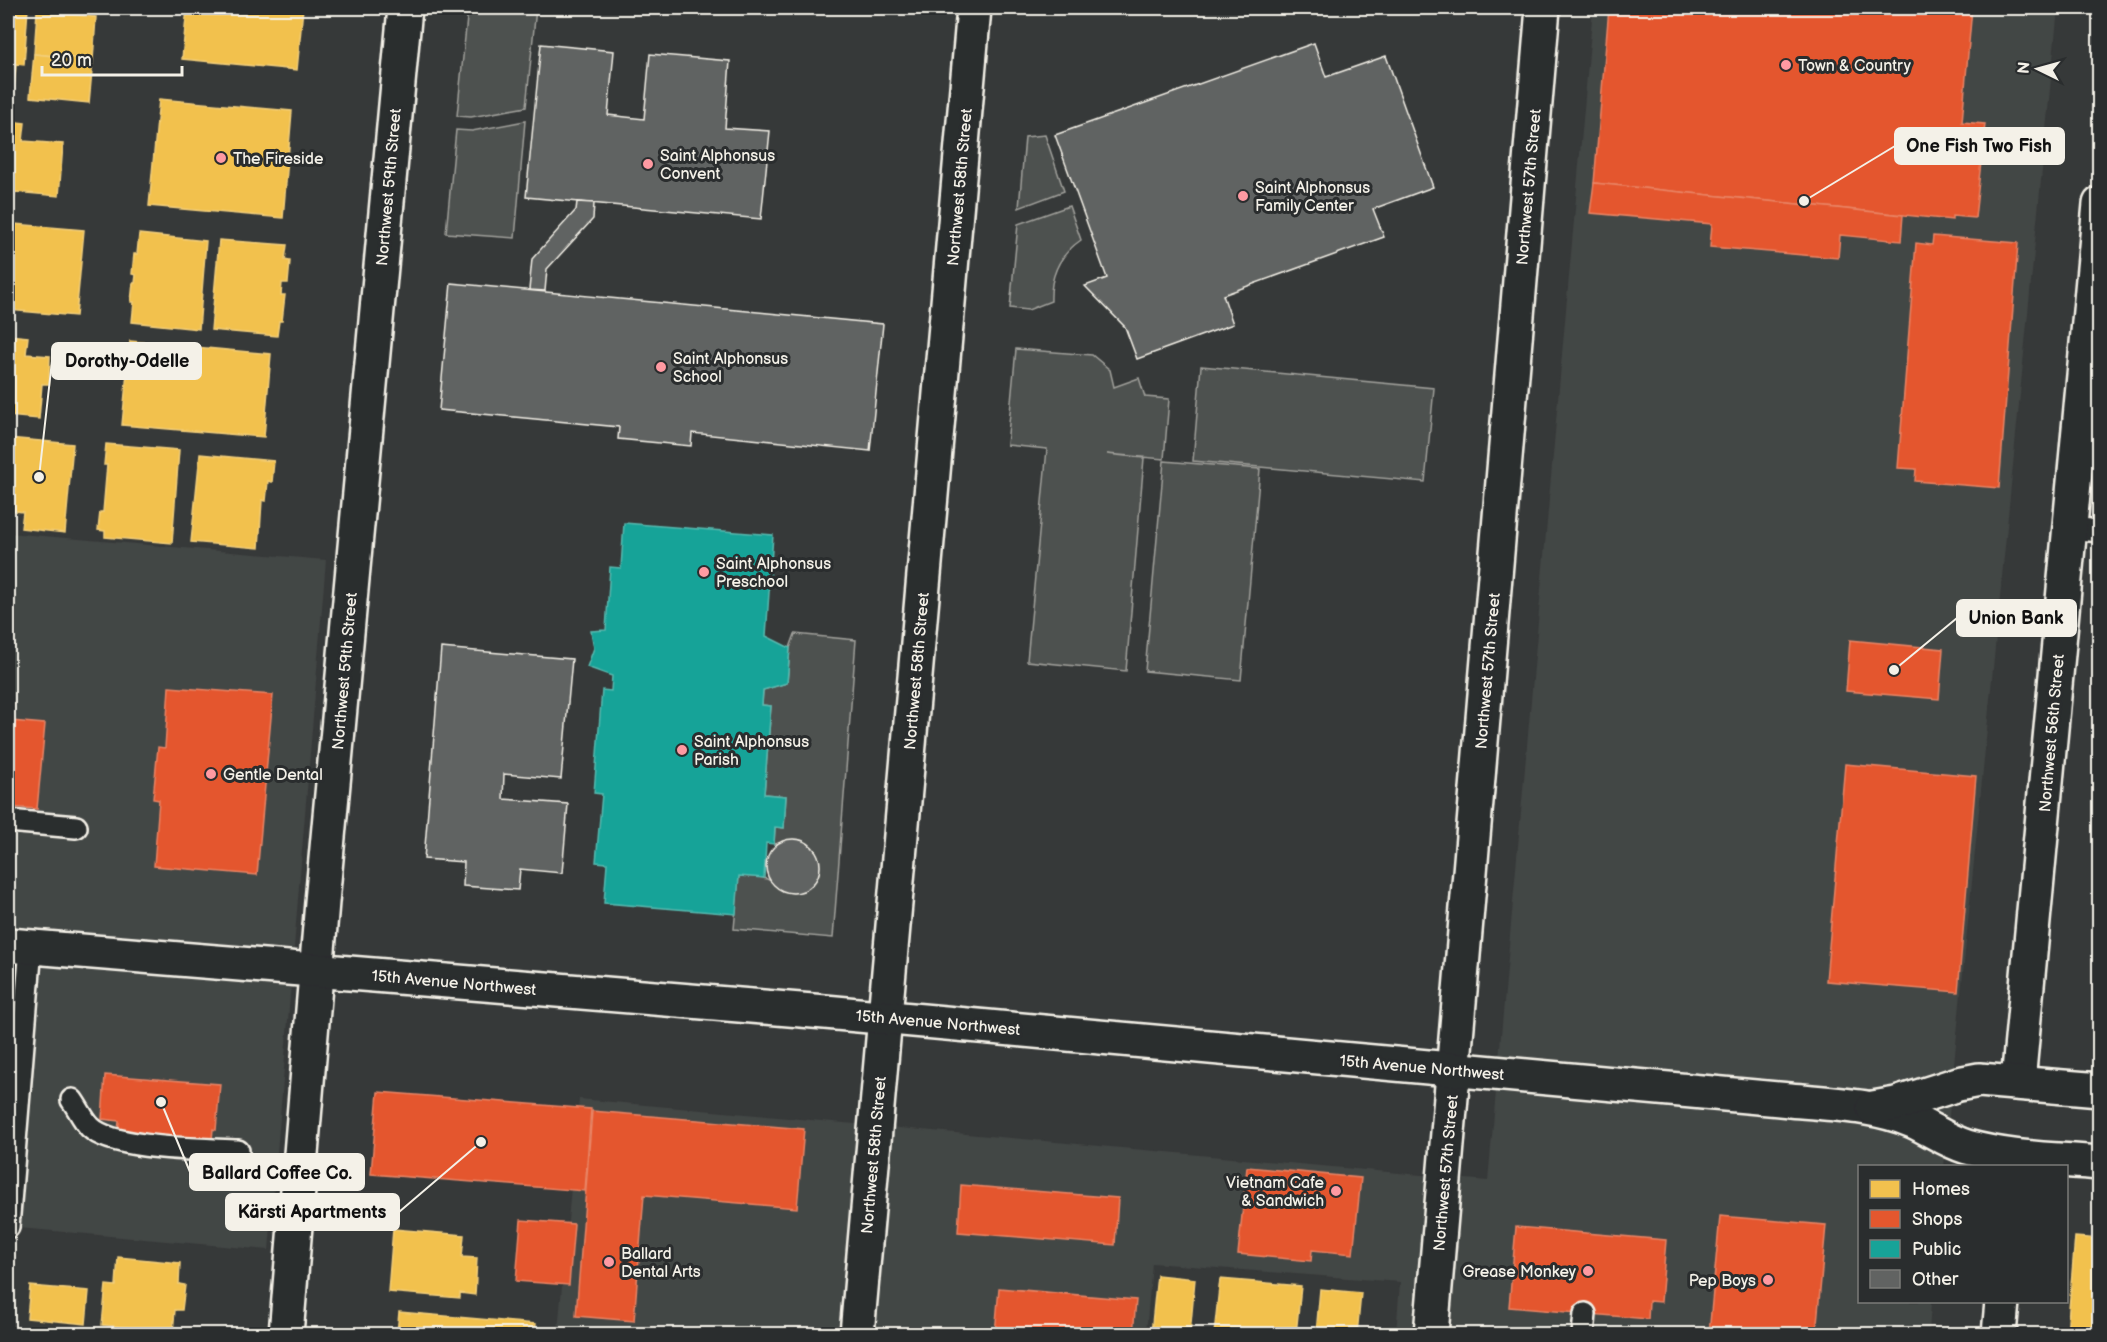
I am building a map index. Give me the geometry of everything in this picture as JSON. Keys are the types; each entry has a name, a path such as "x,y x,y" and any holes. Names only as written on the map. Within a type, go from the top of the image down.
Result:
{"street":[{"name":"Northwest 59th Street","path":"286,1335 316,971 405,8"},
{"name":"Northwest 58th Street","path":"857,1335 974,8"},
{"name":"Northwest 57th Street","path":"1431,1335 1543,8"},
{"name":"Northwest 56th Street","path":"2018,1082 2085,529 2100,204"},
{"name":"15th Avenue Northwest","path":"19,946 885,1017 1790,1100 1868,1109 1913,1121 1937,1135 1964,1146 1997,1154 2014,1161 2100,1163"},
{"name":"15th Avenue Northwest","path":"1868,1109 1896,1104 1958,1084 1979,1080 2100,1090"},
{"path":"1999,1335 2002,1303"}],"lane":[{"path":"8,821 76,827"},
{"path":"8,1227 19,946"},
{"path":"72,1100 90,1127 107,1138 128,1143 238,1152"}],"shaded area":[{"path":"468,8 536,8 526,107 471,117 457,116"},
{"path":"1593,8 2058,8 1944,1165 1858,1165 1858,1303 1931,1303 1929,1334 1396,1334 1400,1282 1152,1263 1146,1334 606,1334 558,1331 579,1099 1488,1181"},
{"path":"525,121 515,238 446,233 456,130 472,131"},
{"path":"1045,135 1064,191 1019,208 1025,137"},
{"path":"1069,206 1081,240 1067,252 1057,266 1052,283 1051,301 1028,310 1010,308 1018,224"},
{"path":"1016,349 1092,355 1110,370 1114,387 1139,378 1145,397 1169,399 1164,459 1107,454 1144,458 1126,671 1027,661 1047,449 1007,445"},
{"path":"1201,366 1434,388 1425,482 1193,461"},
{"path":"1164,461 1260,469 1241,680 1145,671"},
{"path":"8,533 326,560 269,1250 8,1227"},
{"path":"795,634 856,640 833,938 734,929 739,876 767,879 785,891 794,893 809,888 815,882 820,867 815,851 801,840 794,839 774,844 775,827 784,828 786,796 764,794 771,706 762,705 763,690 787,683 790,648"}],"building: Homes":[{"path":"8,8 28,8 24,65 16,64 14,89 8,88"},
{"path":"187,8 303,8 297,70 182,59"},
{"path":"1405,8 1446,8 1445,11"},
{"path":"37,11 96,17 93,60 34,54"},
{"path":"34,54 93,60 89,103 30,97"},
{"name":"The Fireside","path":"159,99 292,111 283,218 149,206"},
{"path":"8,121 25,123 23,141 63,144 59,196 15,192 14,203 8,202"},
{"path":"14,224 84,230 76,316 8,310"},
{"path":"139,234 206,241 199,329 132,322 134,302 131,302 136,275 132,274"},
{"path":"219,240 287,245 285,260 290,261 288,283 282,283 281,295 285,295 282,321 279,321 277,336 211,330"},
{"path":"8,335 28,337 26,354 50,356 49,384 42,384 39,419 8,416"},
{"path":"130,341 271,354 264,437 122,425"},
{"path":"8,438 73,444 65,533 21,528 23,512 8,510"},
{"path":"106,444 179,450 172,543 105,537 105,531 98,530 100,512 103,512 107,465 104,465"},
{"path":"200,454 274,461 272,482 268,481 266,501 262,500 259,548 191,542"},
{"path":"393,1229 464,1235 462,1257 477,1258 475,1295 460,1293 460,1298 388,1292"},
{"path":"2075,1237 2100,1239 2100,1334 2067,1334"},
{"path":"118,1257 180,1263 179,1284 185,1285 182,1310 175,1310 173,1332 102,1325 106,1285 116,1286"},
{"path":"1157,1275 1195,1279 1190,1334 1151,1334"},
{"path":"1220,1279 1301,1286 1296,1334 1214,1334"},
{"path":"30,1286 89,1291 86,1324 27,1318"},
{"path":"1320,1289 1361,1293 1357,1334 1316,1334"},
{"path":"399,1312 536,1324 535,1334 397,1334"}],"building: Shops":[{"name":"Town & Country","path":"1609,8 1972,8 1962,122 1985,124 1975,218 1952,216 1952,220 1594,183"},
{"path":"1594,183 1903,215 1901,241 1840,235 1838,258 1710,247 1712,224 1590,213"},
{"path":"1933,236 2018,243 1999,488 1915,481 1916,469 1898,468 1916,243 1932,245"},
{"path":"1850,640 1943,649 1939,699 1846,691"},
{"name":"Gentle Dental","path":"169,687 273,695 257,875 154,866 159,800 153,799 158,747 165,748"},
{"path":"8,703 13,703 11,721 45,724 37,809 8,807"},
{"path":"1845,764 1976,776 1958,992 1826,981"},
{"path":"105,1075 220,1084 216,1130 213,1129 212,1140 182,1137 182,1141 118,1133 119,1121 102,1119"},
{"path":"378,1092 591,1109 585,1191 371,1174"},
{"name":"Ballard Dental Arts","path":"592,1111 804,1129 797,1208 644,1195 634,1321 576,1316"},
{"path":"1247,1167 1361,1178 1353,1254 1312,1250 1311,1261 1238,1254"},
{"path":"961,1185 1118,1198 1115,1245 958,1232"},
{"name":"Pep Boys","path":"1720,1216 1826,1225 1816,1334 1709,1334"},
{"path":"521,1220 574,1224 569,1285 516,1281"},
{"name":"Grease Monkey","path":"1516,1227 1666,1240 1661,1302 1649,1301 1648,1319 1509,1307"},
{"path":"999,1288 1136,1300 1133,1334 995,1334"}],"building: Public":[{"name":"Saint Alphonsus Parish","path":"624,523 773,535 766,636 790,648 787,683 763,690 762,705 771,706 764,794 786,796 784,828 775,827 774,844 766,843 764,878 739,876 736,914 604,903 607,863 596,862 602,794 594,793 602,690 611,691 612,676 587,667 594,648 591,631 606,630 610,567 621,568"}],"building: Other":[{"name":"Saint Alphonsus Family Center","path":"1314,43 1326,77 1386,56 1433,187 1373,209 1384,237 1223,295 1233,324 1137,359 1125,327 1085,286 1107,278 1055,135"},
{"name":"Saint Alphonsus Convent","path":"541,44 614,51 608,115 644,119 650,54 730,61 725,128 770,131 761,219 526,197"},
{"path":"577,202 594,203 593,219 547,269 545,291 529,290 532,259 576,210"},
{"name":"Saint Alphonsus School","path":"451,283 883,324 870,451 692,433 691,446 618,439 619,427 439,410"},
{"path":"441,648 572,659 561,779 504,774 503,799 568,804 562,873 520,869 518,890 463,886 464,862 424,859"},
{"path":"793,839 803,841 812,847 818,856 820,866 818,876 812,885 803,891 793,893 783,891 774,885 768,876 766,866 768,856 774,847 783,841"}],"place":[{"name":"Town & Country","path":"1786,65"},
{"name":"The Fireside","path":"221,158"},
{"name":"Saint Alphonsus Convent","path":"648,164"},
{"name":"Saint Alphonsus Family Center","path":"1243,196"},
{"name":"One Fish Two Fish","path":"1804,201"},
{"name":"Saint Alphonsus School","path":"661,367"},
{"name":"Dorothy-Odelle","path":"39,477"},
{"name":"Saint Alphonsus Preschool","path":"704,572"},
{"name":"Union Bank","path":"1894,670"},
{"name":"Saint Alphonsus Parish","path":"682,750"},
{"name":"Gentle Dental","path":"211,774"},
{"name":"Ballard Coffee Co.","path":"161,1102"},
{"name":"Kärsti Apartments","path":"481,1142"},
{"name":"Vietnam Cafe & Sandwich","path":"1336,1191"},
{"name":"Ballard Dental Arts","path":"609,1262"},
{"name":"Grease Monkey","path":"1588,1271"},
{"name":"Pep Boys","path":"1768,1280"}]}
